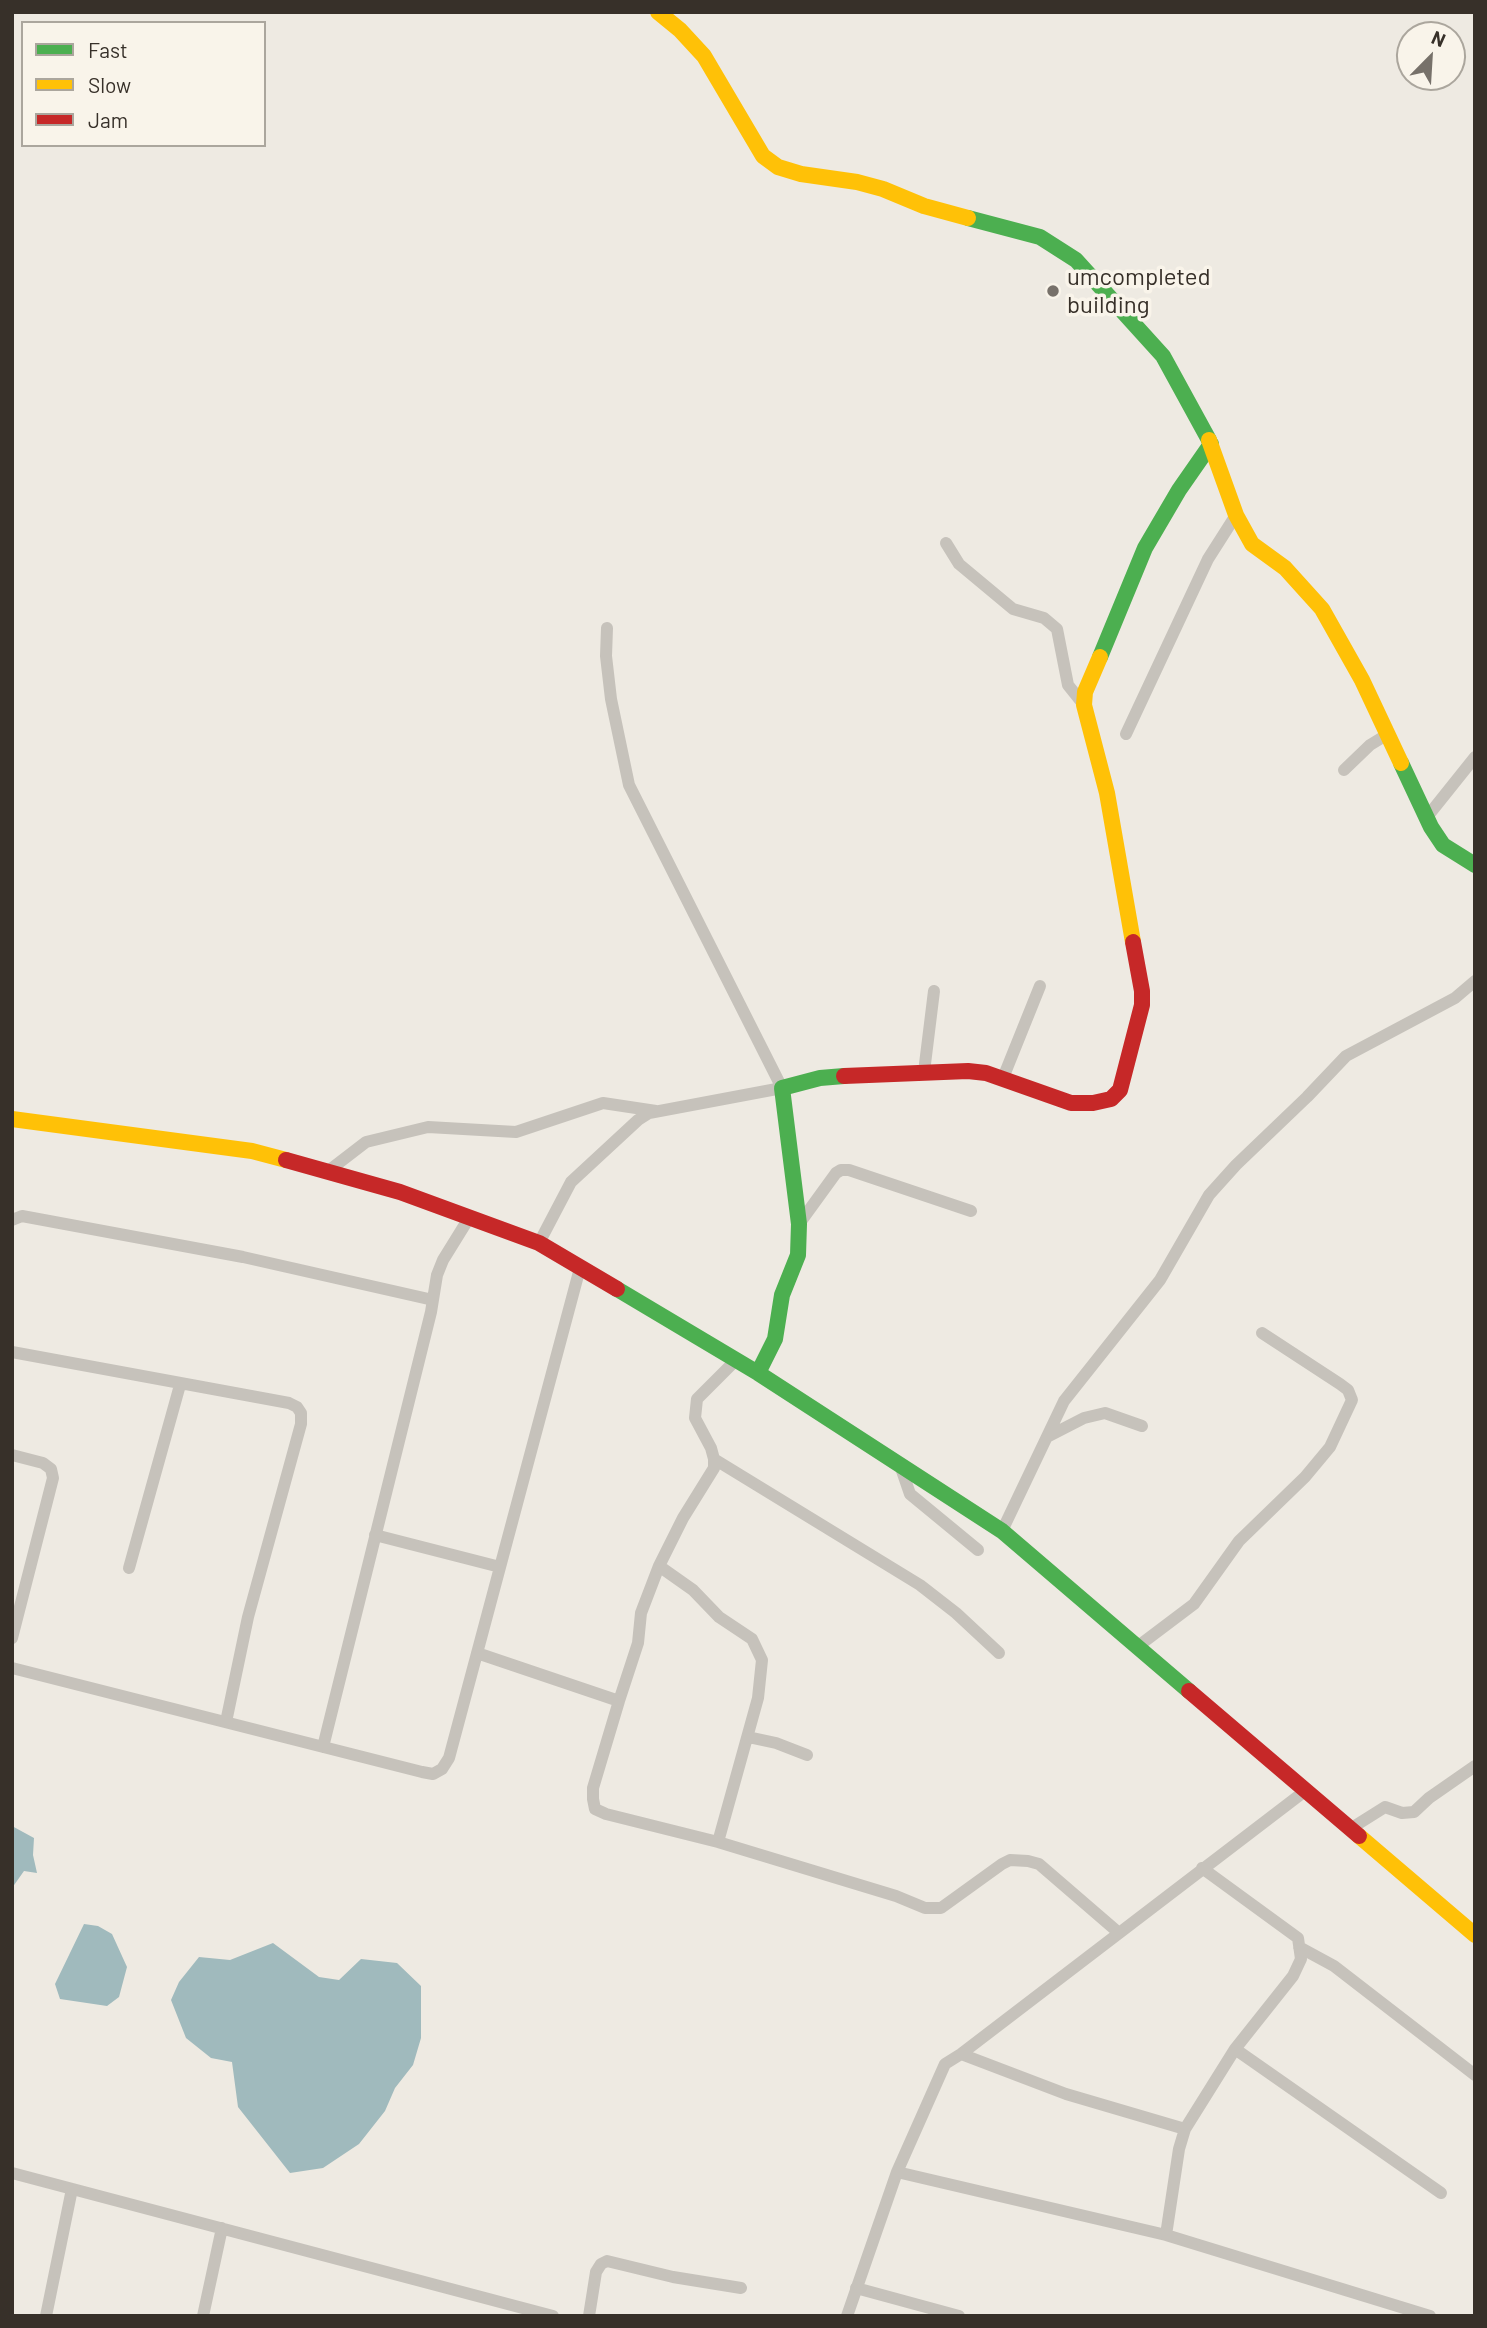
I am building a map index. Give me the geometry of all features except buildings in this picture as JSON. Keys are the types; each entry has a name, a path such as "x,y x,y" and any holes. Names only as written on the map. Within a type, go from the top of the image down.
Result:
{"street":[{"path":"658,12 680,30 704,56 763,156 778,167 801,174 857,182 883,189 924,206 1040,237 1076,260 1163,356 1211,444 1236,515 1252,544 1285,568 1322,609 1362,680 1443,845 1475,865"},
{"path":"1084,705 1089,681 1145,548 1179,490 1211,444"},
{"path":"1126,734 1209,559 1236,515"},
{"path":"539,1244 564,1195 581,1171 638,1120 660,1111 831,1077 924,1072 986,1073 1071,1103 1093,1103 1111,1099 1120,1090 1142,1005 1142,991 1107,793 1084,705 1069,685 1057,629 1044,618 1013,609 959,564 946,543"},
{"path":"607,628 606,656 611,699 629,785 782,1088 799,1224 795,1267 782,1295 775,1339 758,1373"},
{"path":"1345,770 1370,745 1388,734"},
{"path":"1427,817 1475,757"},
{"path":"1002,1531 1063,1401 1160,1280 1209,1195 1346,1056 1455,998 1475,981"},
{"path":"1003,1078 1040,986"},
{"path":"924,1072 934,991"},
{"path":"327,1172 366,1142 428,1127 516,1132 603,1103 660,1111"},
{"path":"12,1119 252,1151 400,1192 539,1244 758,1373 1002,1531 1475,1935"},
{"path":"799,1224 836,1173 841,1170 849,1170 971,1211"},
{"path":"12,1220 22,1216 243,1257 433,1300"},
{"path":"323,1747 434,1287 443,1260 469,1218"},
{"path":"12,1668 422,1772 433,1774 442,1769 449,1758 580,1268"},
{"path":"1137,1647 1194,1604 1239,1541 1305,1477 1330,1447 1352,1400 1348,1390 1340,1384 1262,1333"},
{"path":"12,1352 289,1403 301,1413 301,1424 248,1617 226,1722"},
{"path":"736,1360 697,1399 695,1418 714,1459 714,1468 683,1518 659,1566 641,1614 638,1643 593,1788 596,1809 606,1814 718,1842 896,1896 925,1908 941,1908 1010,1860 1028,1861 1039,1864 1118,1933"},
{"path":"129,1569 180,1385"},
{"path":"1047,1437 1084,1418 1105,1413 1142,1426"},
{"path":"12,1455 43,1463 51,1469 53,1478 12,1638"},
{"path":"714,1459 920,1586 956,1613 999,1653"},
{"path":"900,1465 910,1494 978,1550"},
{"path":"375,1535 500,1567"},
{"path":"659,1566 693,1590 719,1616 752,1639 762,1660 758,1698 718,1842"},
{"path":"477,1653 619,1701"},
{"path":"748,1737 776,1743 807,1755"},
{"path":"1350,1829 1385,1807 1402,1813 1413,1812 1475,1766"},
{"path":"847,2316 897,2172 945,2064 1305,1791"},
{"path":"1166,2235 1179,2150 1185,2129 1235,2049 1293,1976 1301,1959 1298,1938 1202,1868"},
{"path":"1299,1947 1334,1966 1475,2075"},
{"path":"1235,2049 1441,2193"},
{"path":"961,2054 1066,2094 1185,2129"},
{"path":"897,2172 1166,2235 1430,2316"},
{"path":"12,2174 549,2315"},
{"path":"46,2316 72,2189"},
{"path":"203,2316 222,2228"},
{"path":"589,2316 596,2273 601,2264 607,2261 673,2277 741,2288"},
{"path":"856,2288 959,2316"}],"water":[{"path":"12,1826 34,1838 33,1855 37,1873 24,1871 12,1888"},
{"path":"84,1924 98,1926 112,1934 127,1967 119,1997 107,2006 60,1999 55,1984"},
{"path":"273,1943 319,1977 339,1980 361,1959 397,1963 421,1986 421,2038 413,2065 395,2088 385,2111 359,2144 323,2168 290,2173 238,2107 232,2062 211,2058 186,2038 171,2000 179,1982 199,1957 230,1960"}],"traffic: fast":[{"path":"968,218 1040,237 1076,260 1163,356 1209,440"},
{"path":"1100,657 1145,548 1179,490 1211,444"},
{"path":"1401,763 1431,827 1443,845 1475,865"},
{"path":"758,1373 775,1339 782,1295 798,1255 799,1224 782,1088 820,1078 844,1076"},
{"path":"617,1289 758,1373 1002,1531 1189,1691"}],"traffic: slow":[{"path":"658,12 680,30 704,56 763,156 778,167 801,174 857,182 883,189 924,206 968,218"},
{"path":"1209,440 1236,515 1252,544 1285,568 1322,609 1362,680 1401,763"},
{"path":"1100,657 1085,692 1084,705 1107,793 1133,942"},
{"path":"12,1119 252,1151 286,1160"},
{"path":"1359,1836 1475,1935"}],"traffic: jam":[{"path":"844,1076 968,1071 986,1073 1071,1103 1093,1103 1111,1099 1120,1090 1142,1005 1133,942"},
{"path":"286,1160 400,1192 539,1243 617,1289"},
{"path":"1189,1691 1359,1836"}],"place":[{"name":"umcompleted building","path":"1053,291"}]}
